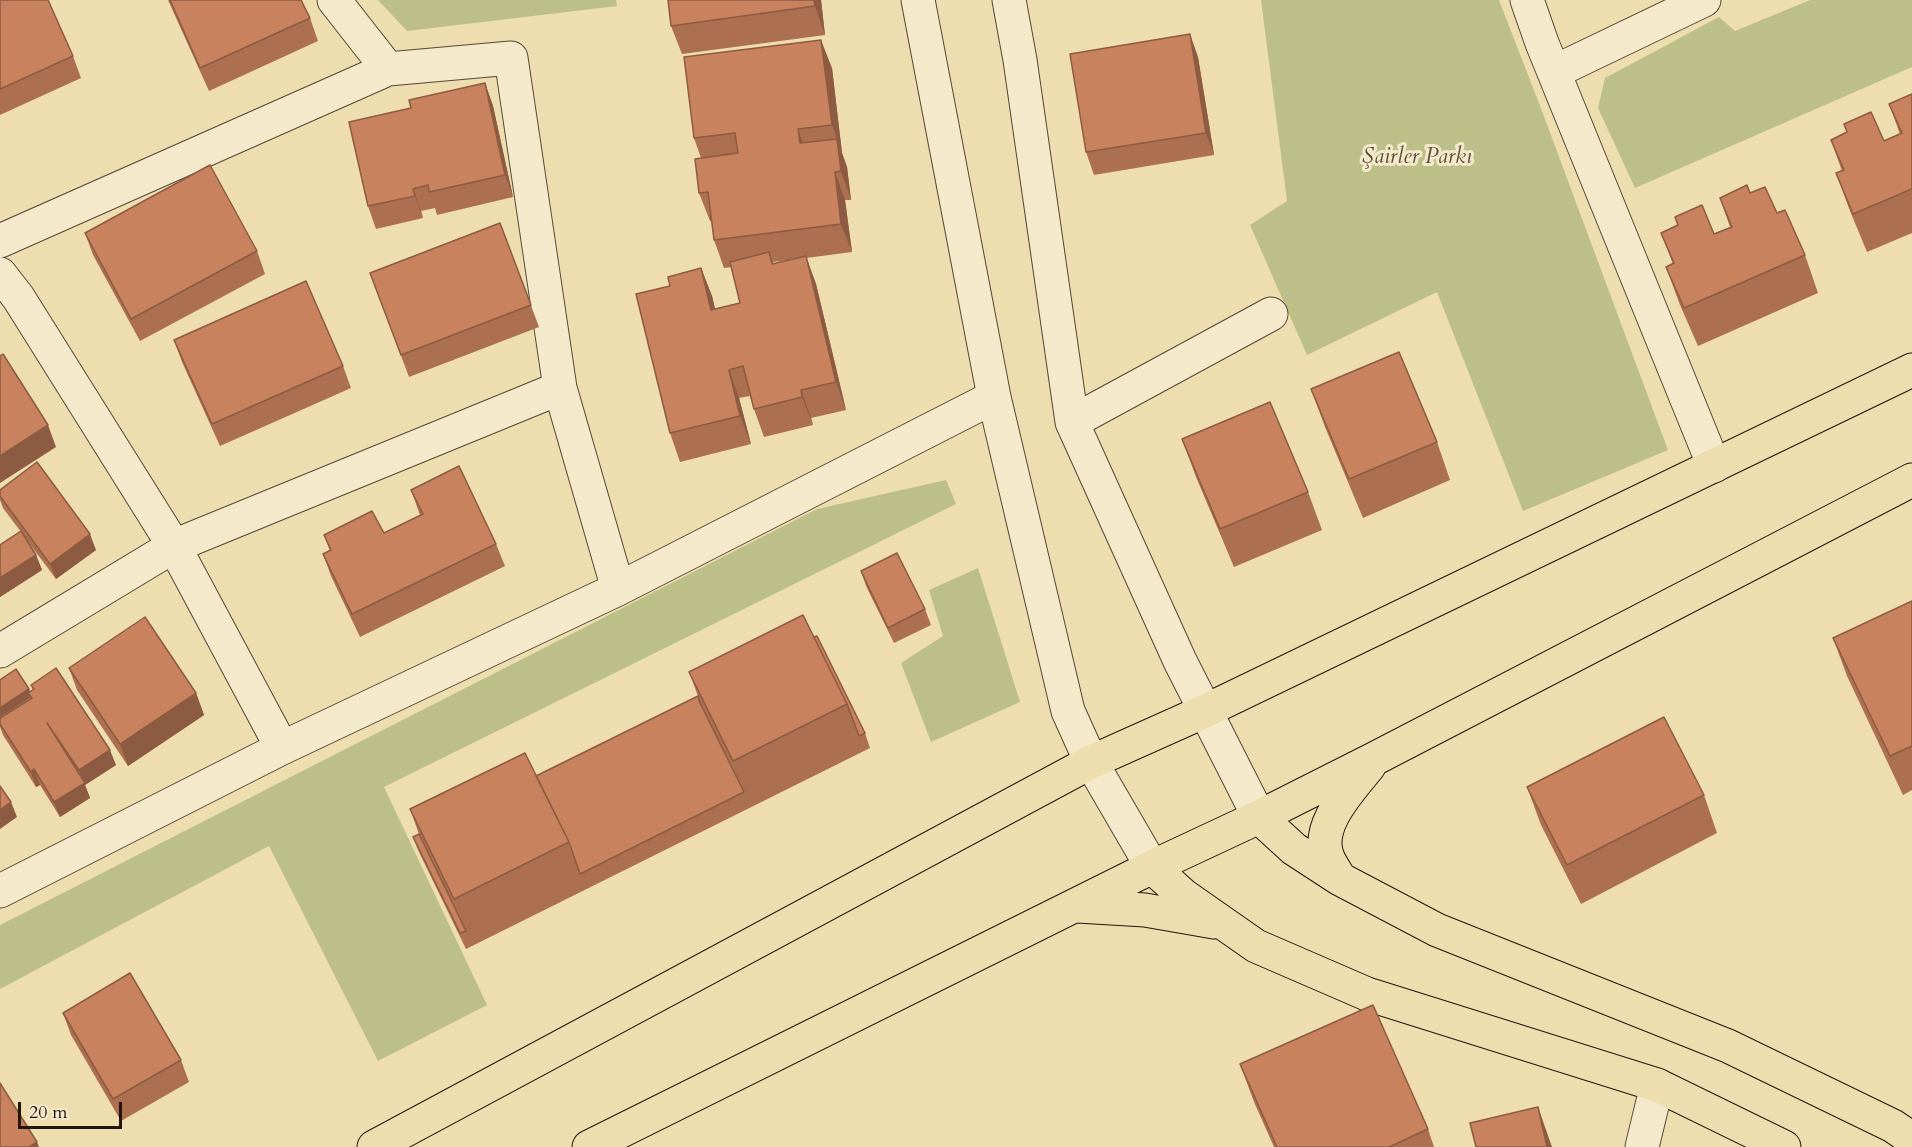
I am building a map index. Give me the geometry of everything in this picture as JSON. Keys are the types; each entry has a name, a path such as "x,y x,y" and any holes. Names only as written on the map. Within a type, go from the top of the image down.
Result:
{"main road":[{"path":"374,1147 1090,762 1205,711 1912,370"},
{"path":"589,1147 1152,867 1259,818 1912,480"},
{"path":"1340,879 1326,856 1326,834 1330,817 1374,759"},
{"path":"1259,818 1294,849 1340,879 1437,930 1728,1046 1906,1127"},
{"path":"1152,867 1183,895 1256,946 1367,994 1658,1085 1784,1147"},
{"path":"1073,906 1145,910 1226,925"}],"street":[{"path":"334,0 388,69"},
{"path":"918,0 994,397 1068,711 1090,762 1152,867"},
{"path":"1009,0 1020,60 1072,422 1180,661 1259,818"},
{"path":"1527,0 1714,466"},
{"path":"1554,72 1704,0"},
{"path":"0,241 388,69 512,58 560,388 618,589"},
{"path":"6,293 174,546 282,748"},
{"path":"1072,422 1271,314"},
{"path":"0,651 174,546 560,388"},
{"path":"0,891 282,748 618,589 994,397"},
{"path":"1642,1147 1658,1085"}],"green space":[{"path":"378,0 616,0 617,6 407,31"},
{"name":"Şairler Parkı","path":"1261,0 1499,0 1668,450 1523,511 1437,292 1307,355 1250,225 1287,201"},
{"path":"1810,0 1912,0 1912,67 1635,188 1598,108 1605,78 1719,17 1735,31"},
{"path":"946,480 956,504 384,787 487,1005 378,1061 269,846 0,989 0,925 817,509"},
{"path":"978,568 1020,702 931,742 901,663 943,636 929,590"}],"building":[{"path":"0,0 48,0 73,56 0,89"},
{"path":"170,0 301,0 310,18 200,68"},
{"path":"668,0 814,0 815,6 671,26"},
{"path":"1190,34 1206,133 1086,152 1070,54"},
{"path":"821,40 832,125 798,129 800,143 837,139 841,171 835,172 841,224 714,240 708,192 699,193 695,159 738,153 735,133 694,138 684,57"},
{"path":"485,83 505,175 429,192 428,185 413,189 415,196 368,206 349,122 411,108 409,100"},
{"path":"1912,94 1912,189 1853,214 1836,173 1844,170 1831,140 1847,132 1844,124 1871,112 1884,141 1902,133 1889,104"},
{"path":"210,165 257,251 131,319 85,233"},
{"path":"1747,185 1750,193 1765,187 1777,213 1785,210 1805,255 1684,308 1666,267 1674,263 1661,233 1678,225 1675,217 1702,205 1714,234 1732,227 1720,198"},
{"path":"500,223 531,305 401,355 370,273"},
{"path":"769,252 772,264 806,256 836,382 801,390 802,397 754,409 743,366 729,370 740,416 670,433 636,294 670,286 668,277 701,268 711,310 740,303 730,262"},
{"path":"306,281 343,366 212,424 174,340"},
{"path":"1399,352 1437,442 1349,479 1311,389"},
{"path":"3,354 48,425 0,456 0,356"},
{"path":"1270,402 1308,492 1220,529 1182,439"},
{"path":"37,462 90,534 50,564 0,496 0,490"},
{"path":"459,466 496,544 352,614 323,554 331,550 324,535 372,511 384,533 423,514 411,490"},
{"path":"21,531 36,555 0,578 0,545"},
{"path":"897,553 925,609 888,628 861,571"},
{"path":"1912,601 1912,746 1890,756 1833,638"},
{"path":"803,615 847,704 733,761 689,672"},
{"path":"145,617 196,693 120,744 69,668"},
{"path":"817,636 865,733 859,736 847,704 814,637"},
{"path":"56,668 110,750 79,770 47,723 85,783 54,802 34,769 31,772 0,724 0,718 32,698 28,693 34,689 31,685"},
{"path":"16,669 29,689 0,708 0,680"},
{"path":"698,696 744,792 580,874 569,842 536,776"},
{"path":"1664,717 1704,795 1567,865 1527,787"},
{"path":"525,753 569,842 454,899 410,809"},
{"path":"0,786 11,802 0,810"},
{"path":"419,834 466,931 460,933 413,837"},
{"path":"130,973 181,1060 113,1099 63,1013"},
{"path":"1373,1005 1428,1129 1389,1147 1277,1147 1240,1064"},
{"path":"0,1083 37,1142 29,1147 0,1147"},
{"path":"1538,1107 1547,1147 1476,1147 1470,1123"}]}
